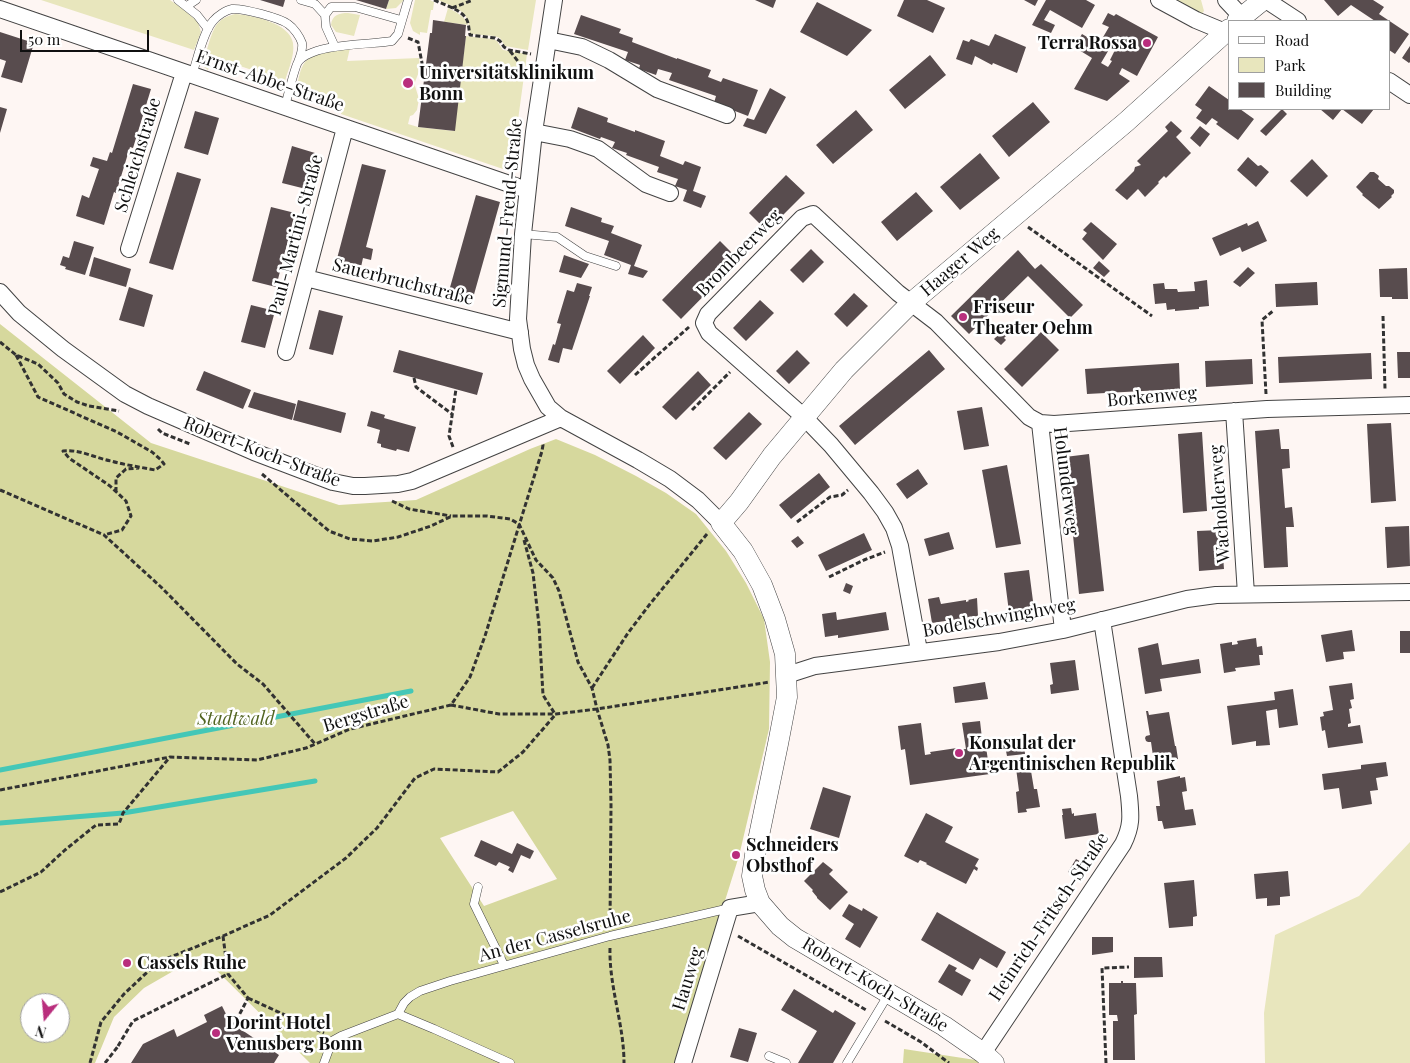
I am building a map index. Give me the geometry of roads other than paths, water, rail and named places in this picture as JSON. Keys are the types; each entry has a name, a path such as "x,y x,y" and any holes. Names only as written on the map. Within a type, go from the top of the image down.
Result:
{"street":[{"name":"Sigmund-Freud-Straße","path":"554,0 534,132 522,234 518,304 524,357 532,379 548,406 561,418"},
{"path":"1159,0 1196,20 1228,24"},
{"path":"1226,0 1232,20"},
{"path":"1265,0 1296,20"},
{"name":"Haager Weg","path":"1239,20 1265,0"},
{"name":"Ernst-Abbe-Straße","path":"0,8 528,190"},
{"name":"Haager Weg","path":"721,523 739,502 772,456 844,370 911,303 1126,122 1228,30"},
{"path":"548,40 582,47 609,60 657,89 727,115"},
{"name":"Schleichstraße","path":"129,249 188,74"},
{"path":"1390,82 1410,95"},
{"name":"Paul-Martini-Straße","path":"286,352 346,128"},
{"path":"534,132 570,139 598,149 646,184 670,193"},
{"name":"Brombeerweg","path":"911,303 813,214 802,218 708,314 704,323 709,333 804,417 831,445 885,512 894,528 900,546 919,652"},
{"name":"Sauerbruchstraße","path":"306,278 520,332"},
{"name":"Robert-Koch-Straße","path":"0,292 19,312 63,349 124,394 254,452 333,482 353,486 378,486 412,481 561,418 670,479 698,500 721,523 743,551 762,585 775,619 785,654 787,697 752,876 760,903 780,926 794,938 944,1026 988,1058"},
{"name":"Holunderweg","path":"911,303 936,322 1029,417 1040,423 1063,630"},
{"name":"Borkenweg","path":"1040,423 1117,421 1267,409 1410,405"},
{"name":"Wacholderweg","path":"1234,411 1246,594"},
{"name":"Bodelschwinghweg","path":"787,675 815,666 999,642 1063,630 1187,599 1216,595 1410,592"},
{"name":"Heinrich-Fritsch-Straße","path":"988,1058 1123,844 1129,831 1131,815 1129,796 1102,620"},
{"path":"730,908 760,903"},
{"name":"Hauweg","path":"683,1063 730,908"}],"lane":[{"path":"178,0 197,15 208,29"},
{"path":"187,6 196,0"},
{"path":"301,0 315,4 325,15 326,27 335,47"},
{"path":"298,62 310,54 335,47 392,41 398,34 408,0"},
{"path":"325,15 331,7 355,7 401,20"},
{"path":"188,74 212,21 221,14 239,9 282,21 290,25 302,44 285,107"},
{"path":"522,234 557,237 585,256 616,266"},
{"path":"478,887 474,904 504,965"},
{"name":"An der Casselsruhe","path":"398,1014 410,997 420,991 450,981 610,936 730,908"},
{"path":"846,1063 889,994"},
{"path":"324,1063 332,1041 340,1036 398,1014 434,1028 510,1063"},
{"path":"769,1056 786,1063"}],"waterway":[{"path":"0,770 411,691"},
{"path":"0,823 123,813 315,781"}],"place":[{"name":"Terra Rossa","path":"1147,43"},
{"name":"Universitätsklinikum Bonn","path":"408,83"},
{"name":"Friseur Theater Oehm","path":"963,317"},
{"name":"Konsulat der Argentinischen Republik","path":"959,753"},
{"name":"Schneiders Obsthof","path":"736,855"},
{"name":"Cassels Ruhe","path":"127,963"},
{"name":"Dorint Hotel Venusberg Bonn","path":"216,1033"}],"park label":[{"name":"Stadtwald","path":"236,719"}]}
